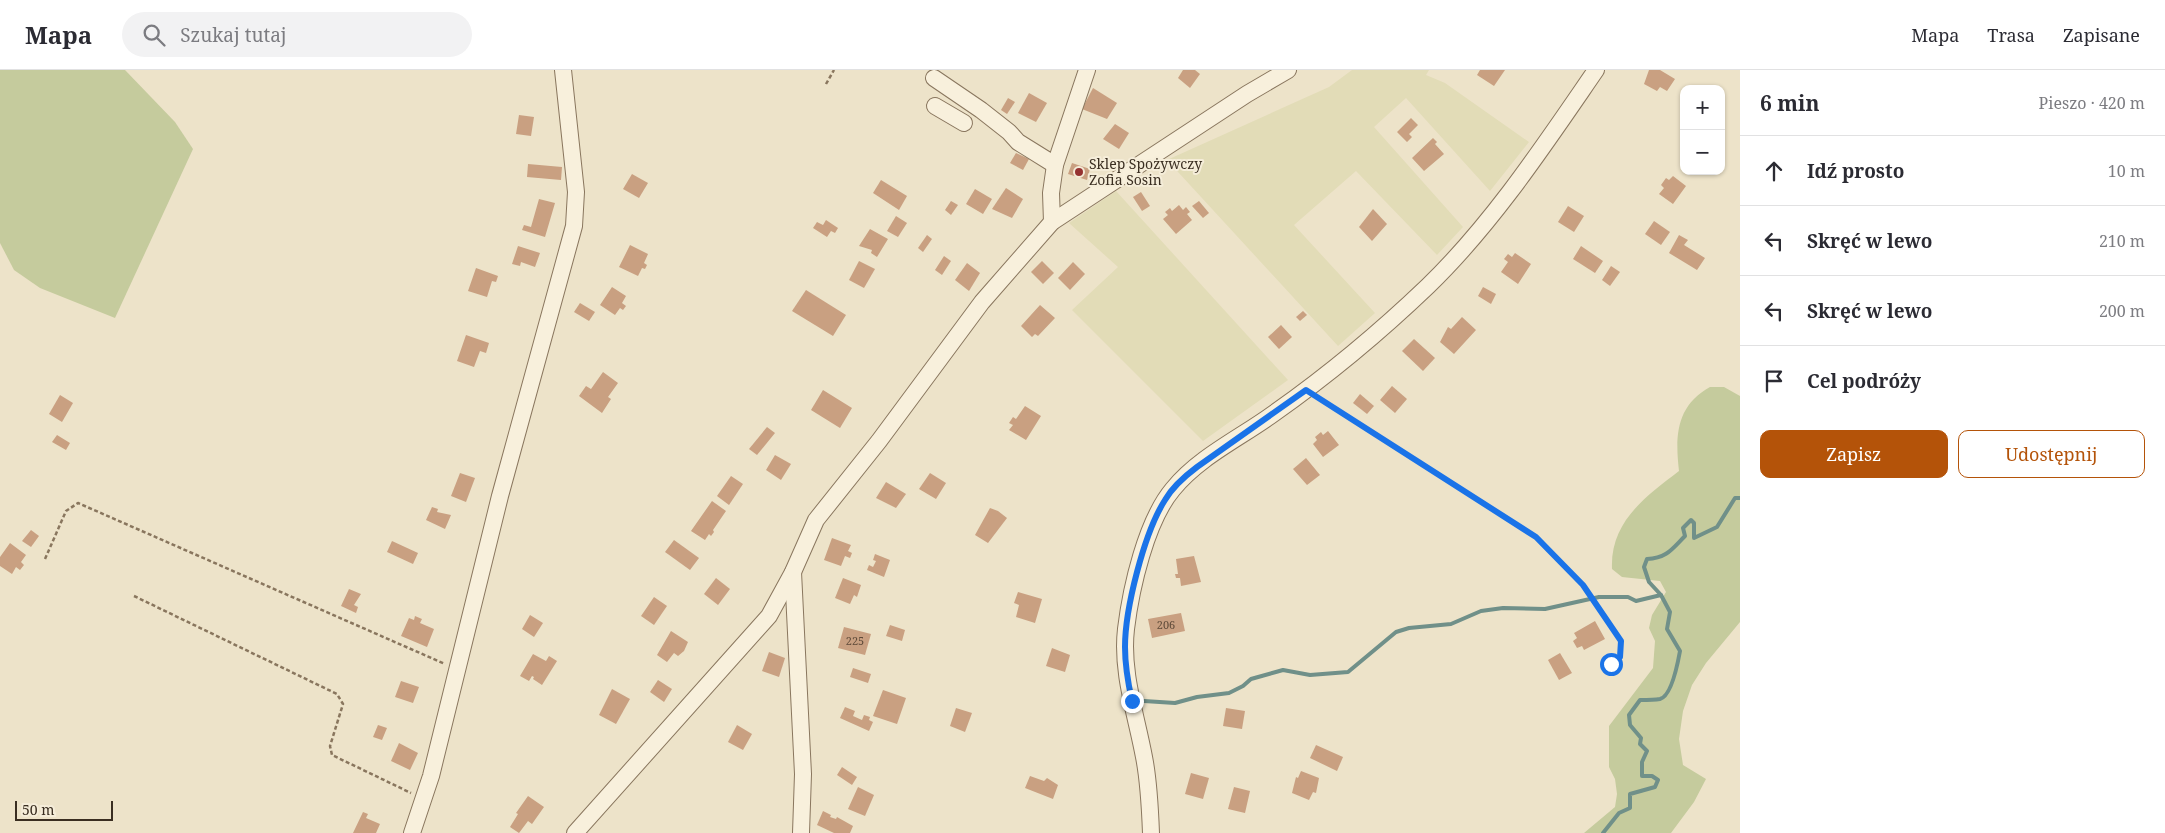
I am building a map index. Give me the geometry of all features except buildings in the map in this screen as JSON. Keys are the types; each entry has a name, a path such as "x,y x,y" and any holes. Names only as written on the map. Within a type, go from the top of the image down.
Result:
{"street":[{"path":"412,833 424,798 518,430 574,226 576,192 563,70"},
{"path":"1052,222 1051,193 1055,166 1087,70"},
{"path":"575,833 769,616 793,572 816,520 879,441 982,302 1052,222 1247,94 1288,70"},
{"path":"1151,833 1149,790 1126,668 1125,646 1132,595 1150,532 1164,501 1183,478 1306,390 1383,327 1448,266 1486,221 1549,138 1596,70"},
{"path":"934,78 981,110 1009,132 1018,142 1055,166"},
{"path":"935,106 964,123"},
{"path":"793,572 803,774 801,833"}],"path":[{"path":"826,84 834,70"},
{"path":"1306,390 1536,537 1583,585 1621,641 1620,657 1611,664"},
{"path":"45,559 66,511 78,503 458,670"},
{"path":"134,596 337,694 343,704 330,746 332,755 424,798"}],"shaded area":[{"path":"1352,70 1429,70 1426,75 1445,83 1529,142 1490,191 1406,98 1374,127 1463,227 1437,255 1356,171 1294,225 1375,313 1338,346 1167,160 1329,87"},
{"path":"1116,191 1288,380 1203,441 1072,310 1118,267 1069,223"}],"green space":[{"path":"0,70 125,70 175,122 193,149 115,318 40,288 14,270 0,243"},
{"path":"1710,387 1724,387 1740,396 1740,622 1706,663 1692,685 1683,711 1679,739 1683,765 1706,779 1694,802 1671,833 1584,833 1615,807 1617,794 1615,779 1609,767 1609,726 1653,668 1655,641 1649,628 1652,615 1666,592 1660,581 1622,577 1612,569 1613,552 1623,524 1632,512 1642,501 1679,471 1677,446 1680,423 1690,403"}],"waterway":[{"path":"1603,833 1619,813 1630,808 1630,794 1655,787 1658,780 1652,776 1642,776 1642,762 1647,751 1640,744 1641,738 1630,725 1629,715 1640,700 1660,699 1668,692 1674,678 1680,651 1667,629 1670,612 1661,595 1649,582 1644,567 1647,559 1660,557 1673,549 1685,536 1683,528 1691,520 1694,523 1694,538 1717,527 1735,498 1740,498"},
{"path":"1144,701 1175,703 1197,697 1229,693 1243,686 1251,679 1283,670 1310,675 1348,672 1396,632 1409,628 1451,624 1481,611 1503,608 1545,609 1599,597 1628,597 1636,601 1661,595"}],"place":[{"name":"Sklep Spożywczy Zofia Sosin","path":"1079,172"}],"route":[{"path":"1132,701 1126,668 1126,628 1138,571 1150,532 1164,501 1172,489 1197,467 1306,390 1536,537 1583,585 1621,641 1620,657 1611,664"}]}
